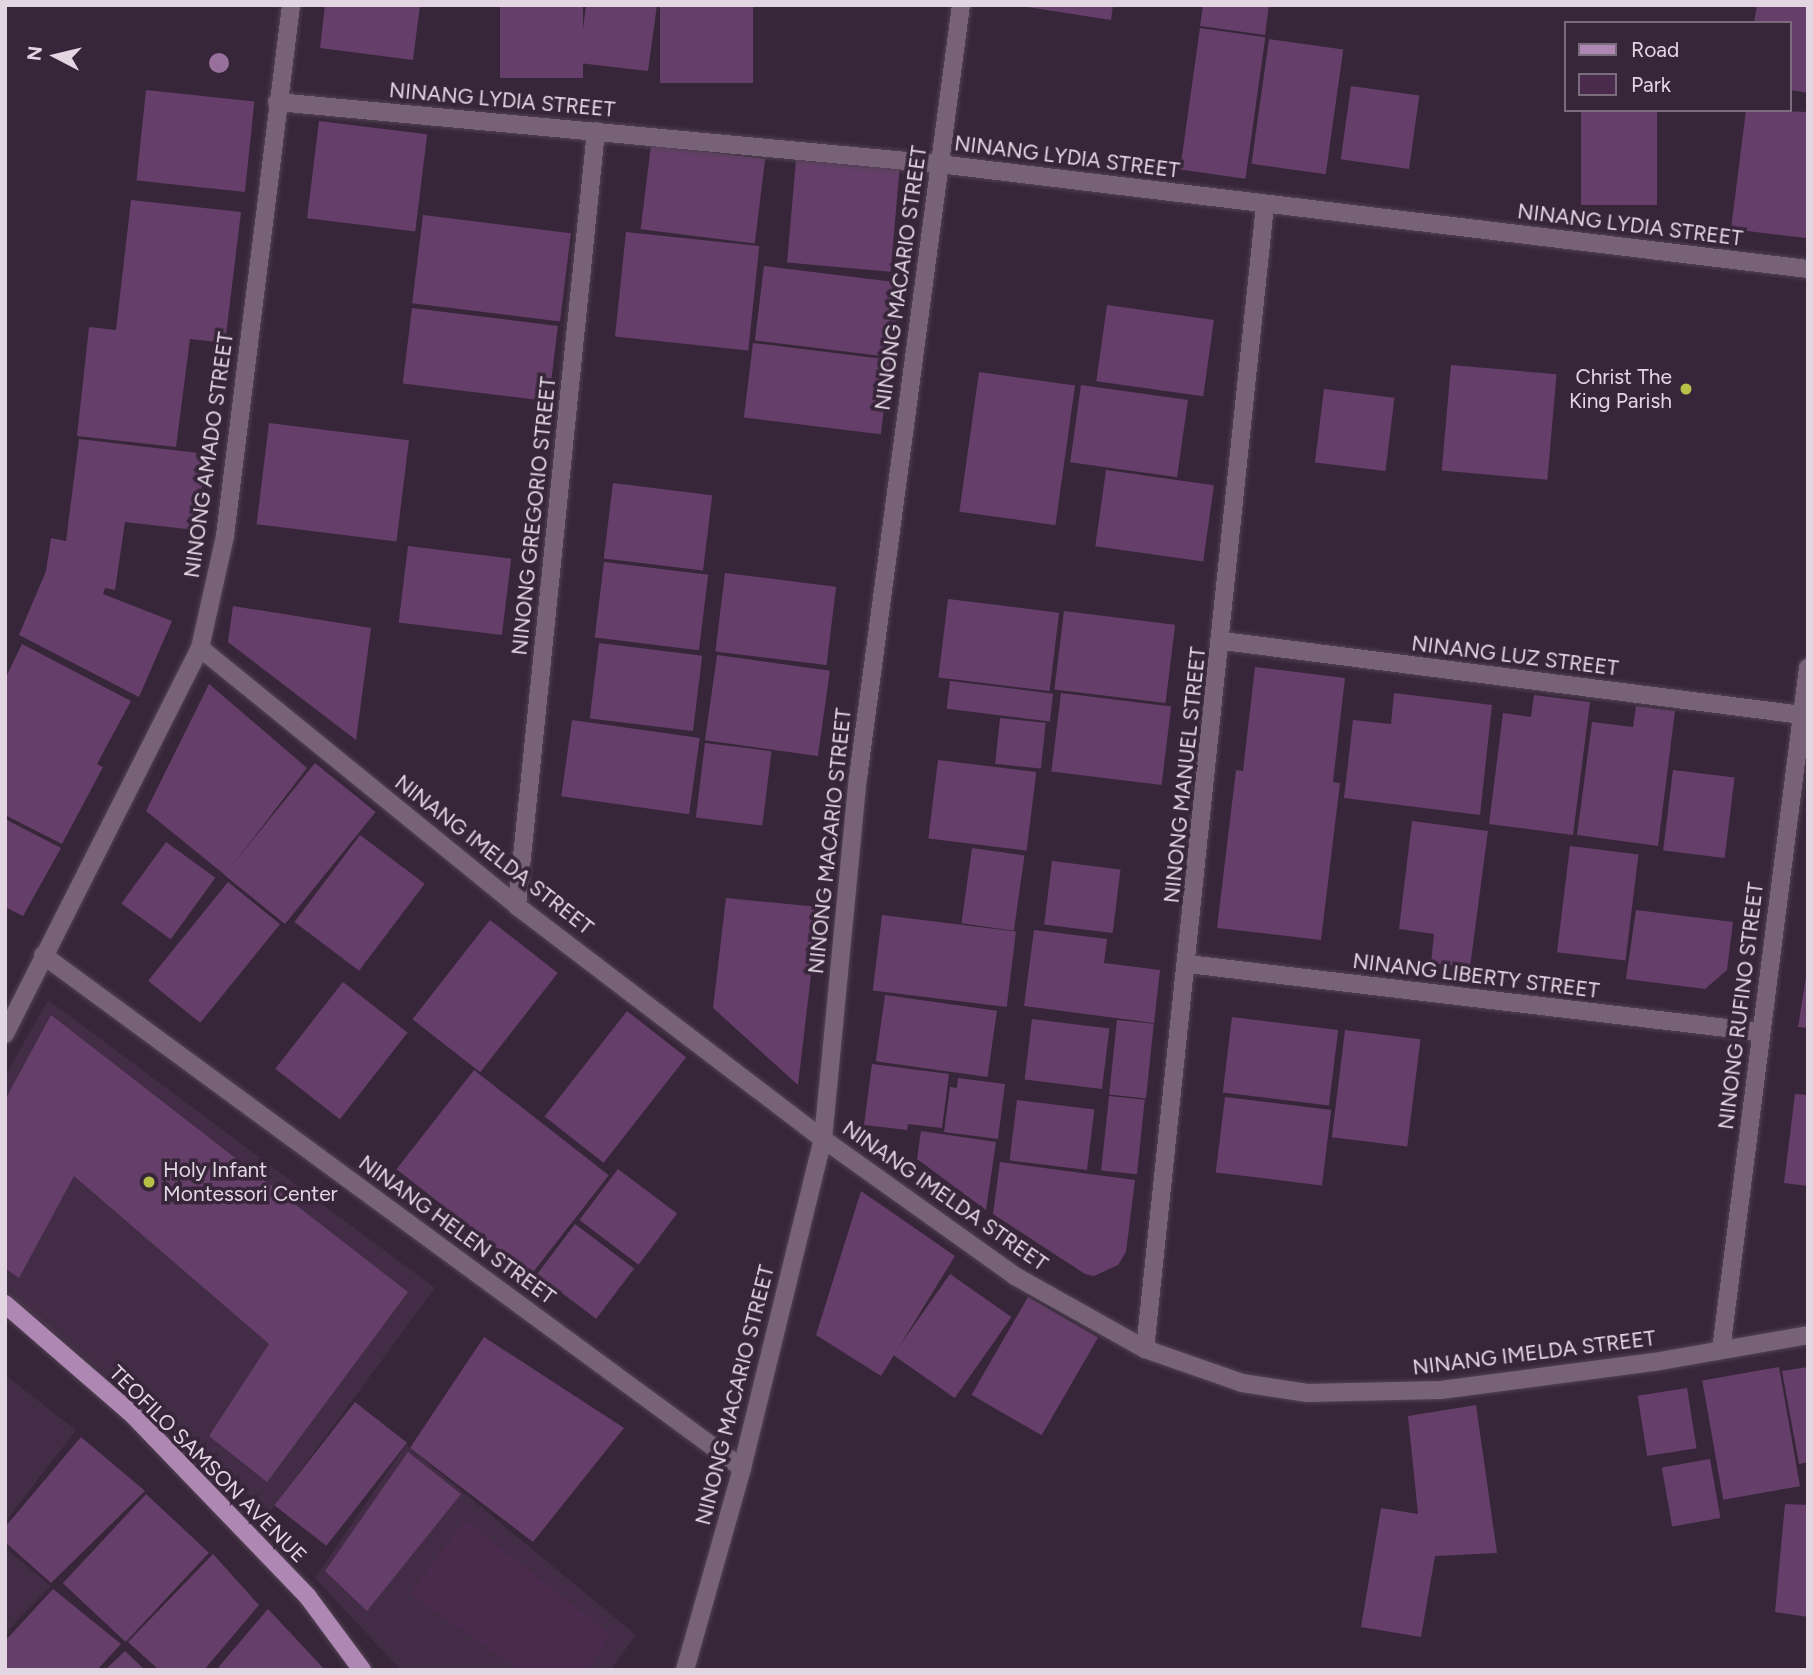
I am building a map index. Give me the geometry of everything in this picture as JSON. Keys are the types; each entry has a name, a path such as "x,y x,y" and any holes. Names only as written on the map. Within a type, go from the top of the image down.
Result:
{"main road":[{"name":"TEOFILO SAMSON AVENUE","path":"5,1304 133,1415 308,1597 362,1670"}],"street":[{"name":"NINONG AMADO STREET","path":"5,1034 200,648 225,536 291,5"},
{"name":"NINONG MACARIO STREET","path":"685,1670 742,1468 823,1139 858,778 961,5"},
{"name":"NINANG LYDIA STREET","path":"277,102 939,164 1808,269"},
{"name":"NINONG GREGORIO STREET","path":"517,906 596,131"},
{"name":"NINONG MANUEL STREET","path":"1145,1349 1223,641 1265,205"},
{"name":"NINANG LUZ STREET","path":"1223,641 1802,715"},
{"name":"NINANG IMELDA STREET","path":"200,648 517,906 823,1139 1016,1276 1145,1349 1242,1383 1307,1393 1441,1390 1808,1335"},
{"name":"NINONG RUFINO STREET","path":"1721,1350 1808,668"},
{"name":"NINANG HELEN STREET","path":"43,955 742,1468"},
{"name":"NINANG LIBERTY STREET","path":"1188,964 1760,1032"}],"shaded area":[{"name":"Holy Infant Montessori Center","path":"48,1000 435,1288 270,1512 5,1291 5,1076"},
{"path":"5,1375 76,1430 5,1522"},
{"path":"406,1445 636,1635 610,1670 401,1670 315,1578"},
{"path":"5,1548 51,1586 5,1633"}],"green space":[{"path":"465,1520 611,1635 587,1670 519,1670 410,1594"}],"building":[{"path":"325,5 420,5 413,60 320,48"},
{"path":"500,5 583,5 583,78 500,78"},
{"path":"586,5 657,5 648,71 579,63"},
{"path":"660,5 753,5 753,83 660,83"},
{"path":"1014,5 1113,5 1111,20"},
{"path":"1203,5 1269,5 1265,35 1200,26"},
{"path":"1757,5 1808,5 1808,93 1792,90 1792,21 1754,21"},
{"path":"1200,28 1265,37 1245,179 1180,170"},
{"path":"1269,39 1343,49 1326,174 1251,164"},
{"path":"1351,86 1419,96 1409,169 1341,159"},
{"path":"146,90 254,101 245,192 136,181"},
{"path":"1581,112 1657,112 1657,205 1581,205"},
{"path":"1746,112 1808,112 1806,238 1731,229"},
{"path":"319,121 427,134 415,232 307,218"},
{"path":"651,145 765,159 755,243 641,229"},
{"path":"796,160 900,169 891,272 787,263"},
{"path":"131,200 241,212 225,343 190,339 176,447 77,436 89,327 116,330"},
{"path":"423,215 571,233 560,321 412,303"},
{"path":"626,232 759,246 748,350 615,336"},
{"path":"764,266 901,283 892,357 755,340"},
{"path":"1107,305 1214,320 1203,396 1096,381"},
{"path":"412,308 558,326 549,401 403,383"},
{"path":"753,343 890,360 881,434 744,417"},
{"path":"1451,365 1557,374 1547,480 1442,471"},
{"path":"979,372 1075,385 1055,525 959,512"},
{"path":"1081,385 1188,400 1177,477 1070,462"},
{"path":"1324,389 1394,398 1385,471 1315,462"},
{"path":"269,423 409,440 397,541 257,524"},
{"path":"79,439 207,454 195,530 125,522 115,590 105,588 103,594 172,621 139,697 19,635 46,571 51,538 66,541"},
{"path":"1106,470 1214,485 1203,561 1095,546"},
{"path":"613,483 712,495 703,571 604,558"},
{"path":"408,546 511,559 502,635 399,622"},
{"path":"604,562 708,575 699,650 595,637"},
{"path":"725,573 836,587 827,665 715,651"},
{"path":"948,599 1059,613 1050,691 938,677"},
{"path":"233,606 371,628 356,740 228,642"},
{"path":"1064,611 1175,625 1166,703 1054,689"},
{"path":"599,643 702,656 693,731 590,718"},
{"path":"22,644 131,701 97,764 103,767 62,844 5,815 5,679"},
{"path":"717,655 830,671 818,756 705,740"},
{"path":"1255,667 1345,678 1333,782 1340,783 1321,940 1217,928 1236,770 1243,771"},
{"path":"950,681 1053,694 1050,721 947,709"},
{"path":"209,684 307,768 225,875 146,811"},
{"path":"1061,693 1171,707 1162,785 1051,771"},
{"path":"1394,693 1492,705 1480,815 1344,798 1353,720 1391,724"},
{"path":"1534,695 1590,702 1573,835 1489,824 1503,713 1531,717"},
{"path":"1636,706 1675,711 1658,846 1577,835 1592,722 1633,727"},
{"path":"1000,718 1046,723 1041,769 995,764"},
{"path":"572,720 700,738 689,814 561,796"},
{"path":"705,743 772,751 762,826 696,817"},
{"path":"938,760 1036,772 1027,850 928,838"},
{"path":"315,763 376,812 285,924 224,875"},
{"path":"1673,770 1735,778 1725,858 1663,850"},
{"path":"5,819 61,848 23,916 5,907"},
{"path":"1412,821 1488,831 1470,967 1431,963 1434,934 1399,929"},
{"path":"360,835 425,884 359,971 294,922"},
{"path":"166,842 215,878 171,939 121,903"},
{"path":"1570,846 1638,854 1625,961 1557,952"},
{"path":"972,848 1024,855 1014,931 961,923"},
{"path":"1052,861 1120,869 1113,933 1044,925"},
{"path":"228,882 280,924 200,1023 148,981"},
{"path":"726,898 819,907 798,1085 713,1008"},
{"path":"1636,910 1733,922 1727,970 1705,989 1626,979"},
{"path":"882,915 1016,931 1007,1007 873,990"},
{"path":"490,920 558,973 480,1072 412,1019"},
{"path":"1034,930 1107,939 1104,963 1160,970 1154,1023 1024,1006"},
{"path":"1808,965 1808,1028 1798,1027"},
{"path":"343,982 408,1032 340,1119 275,1069"},
{"path":"885,995 997,1011 988,1077 876,1061"},
{"path":"627,1011 686,1057 604,1163 545,1117"},
{"path":"51,1015 408,1292 267,1482 209,1436 269,1344 74,1176 19,1278 5,1268 5,1100"},
{"path":"1232,1017 1338,1030 1329,1105 1223,1092"},
{"path":"1032,1019 1109,1029 1102,1089 1025,1080"},
{"path":"1117,1020 1154,1024 1146,1098 1109,1095"},
{"path":"1345,1030 1420,1039 1407,1146 1332,1137"},
{"path":"872,1064 949,1074 942,1128 908,1124 907,1130 864,1125"},
{"path":"474,1070 609,1175 531,1275 396,1169"},
{"path":"958,1078 1005,1084 998,1139 944,1132 950,1087 957,1088"},
{"path":"1795,1094 1808,1095 1808,1186 1784,1183"},
{"path":"1109,1096 1145,1100 1137,1174 1101,1171"},
{"path":"1225,1097 1331,1110 1322,1185 1216,1172"},
{"path":"1017,1100 1094,1110 1087,1170 1010,1161"},
{"path":"921,1131 996,1142 986,1210 917,1159"},
{"path":"1000,1162 1135,1180 1126,1252 1118,1265 1094,1276 1085,1274 993,1214"},
{"path":"618,1169 677,1214 639,1265 579,1220"},
{"path":"861,1191 955,1256 881,1376 816,1335"},
{"path":"575,1224 634,1269 596,1319 537,1274"},
{"path":"950,1274 1011,1317 955,1398 893,1355"},
{"path":"1028,1297 1098,1338 1042,1435 972,1395"},
{"path":"484,1337 624,1428 533,1542 410,1448"},
{"path":"1779,1367 1800,1486 1723,1500 1702,1381"},
{"path":"1808,1367 1808,1462 1799,1464 1782,1371"},
{"path":"1687,1388 1697,1448 1647,1456 1638,1396"},
{"path":"355,1402 407,1443 326,1546 274,1505"},
{"path":"1476,1405 1497,1553 1435,1556 1421,1637 1361,1627 1381,1508 1418,1514 1408,1416"},
{"path":"81,1437 145,1491 51,1583 5,1542 5,1527"},
{"path":"408,1452 461,1494 367,1611 325,1571"},
{"path":"1710,1459 1720,1518 1672,1527 1662,1468"},
{"path":"146,1494 209,1553 126,1642 63,1583"},
{"path":"1785,1504 1808,1505 1808,1617 1775,1612"},
{"path":"213,1554 259,1605 204,1670 159,1670 128,1642"},
{"path":"53,1589 121,1644 97,1670 5,1670 5,1641"},
{"path":"268,1609 325,1670 216,1670"},
{"path":"125,1651 145,1670 105,1670"}],"place":[{"name":"Christ The King Parish","path":"1686,389"},
{"name":"Holy Infant Montessori Center","path":"149,1182"}]}
